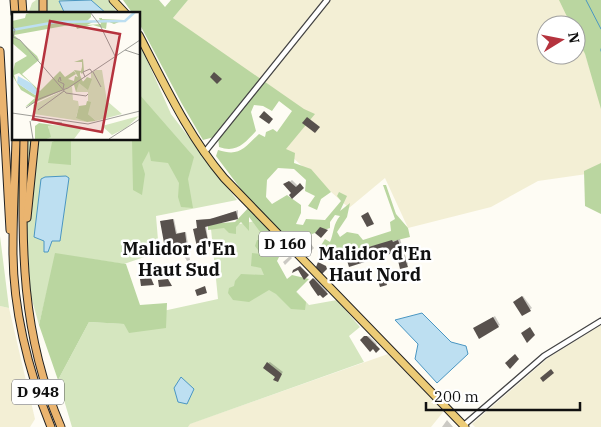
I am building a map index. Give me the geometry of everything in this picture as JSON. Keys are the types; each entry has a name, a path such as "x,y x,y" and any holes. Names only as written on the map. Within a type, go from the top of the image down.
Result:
{"highway":[{"name":"D 948","path":"0,51 8,220 24,337 35,382 51,427"},
{"name":"D 948","path":"12,246 16,140"},
{"name":"D 948","path":"24,140 22,230 25,293 31,334 46,391 61,427"},
{"name":"D 948","path":"22,230 27,218 34,140"}],"main road":[{"path":"114,0 124,12"},
{"name":"D 160","path":"140,37 176,110 204,154 266,224 464,426"}],"street":[{"path":"204,154 327,0"},
{"path":"464,426 544,356 601,321"}],"shaded area":[{"path":"188,0 563,0 570,15 536,15 536,65 586,65 586,57 601,102 601,167 594,173 538,181 491,207 408,228 385,178 349,208 282,148 299,110 173,18"},
{"path":"0,306 9,308 35,419 30,427 0,427"},
{"path":"601,325 601,427 475,427 472,424 548,358"},
{"path":"388,354 444,411 431,427 188,427 189,424"}],"green space":[{"path":"36,0 108,0 117,12 29,12 32,3"},
{"path":"123,0 159,0 165,7 171,0 188,0 173,18 304,109 315,114 286,149 295,153 294,163 311,169 331,192 321,199 317,210 308,206 315,196 305,191 306,180 294,169 278,168 267,180 266,197 272,204 287,195 301,205 301,213 296,224 303,225 306,219 325,220 341,201 337,196 339,192 347,196 340,211 350,203 347,217 337,232 340,237 347,232 358,234 363,240 391,231 390,222 395,219 383,185 386,185 396,214 408,228 410,237 343,253 335,259 326,250 328,247 320,247 325,239 330,242 340,216 335,215 330,222 330,228 312,234 300,251 284,247 277,261 287,279 292,275 309,279 296,292 306,302 305,310 291,309 276,294 269,290 249,302 233,300 228,293 229,288 234,286 235,281 241,274 264,275 261,268 251,266 252,253 261,254 255,246 257,240 267,241 249,217 249,231 241,222 236,227 236,234 229,233 224,228 208,230 208,224 235,222 252,204 216,156 218,150 237,152 259,134 265,137 266,132 273,129 277,132 292,111 279,101 272,111 263,106 254,105 251,112 256,131 244,143 235,148 225,149 219,147 218,136 203,140 140,25 140,12 132,12"},
{"path":"559,0 601,0 601,109 586,57 586,15 566,15"},
{"path":"140,44 171,114 237,200 156,216 159,252 124,264 56,254 39,325 22,264 14,140 140,140"},
{"path":"140,95 194,157 188,179 193,208 181,207 178,197 179,183 168,163 151,161 149,151 142,164 145,174 142,195 133,190 132,140 140,140"},
{"path":"57,140 71,140 71,165 48,163 52,142"},
{"path":"601,163 601,214 585,206 584,171"},
{"path":"256,221 281,245 270,263 309,305 337,300 360,327 349,336 364,362 190,424 188,427 72,427 58,380 89,322 125,324 163,311 218,299 211,229"},
{"path":"0,236 9,308 0,306"},
{"path":"55,253 126,264 140,305 167,303 166,328 129,333 124,324 89,322 58,380 39,325"}],"water":[{"path":"91,0 105,12 64,12 59,1"},
{"path":"66,176 69,178 60,241 52,241 48,252 44,252 44,241 34,237 41,179 45,177"},
{"path":"422,313 451,342 466,346 468,354 437,383 415,359 418,344 395,320"},
{"path":"181,377 194,389 187,404 178,402 174,388"}],"building":[{"path":"214,72 222,79 217,84 210,77"},
{"path":"264,111 273,119 269,124 259,117"},
{"path":"307,117 320,127 315,133 302,123"},
{"path":"289,181 296,187 300,183 304,188 292,199 289,195 291,193 283,184"},
{"path":"236,211 238,219 205,227 208,241 202,242 203,246 197,247 193,229 197,228 196,220 210,219"},
{"path":"368,212 374,224 367,227 361,216"},
{"path":"173,219 176,234 185,232 187,247 178,249 179,252 166,254 160,221"},
{"path":"320,227 328,230 321,238 315,233"},
{"path":"392,240 393,242 398,240 408,267 400,269 396,252 349,267 345,254"},
{"path":"318,262 326,266 327,269 322,274 316,267"},
{"path":"300,266 309,275 304,280 298,270 292,273 293,270"},
{"path":"384,275 387,285 380,287 377,277"},
{"path":"151,278 154,285 141,286 140,279"},
{"path":"313,278 328,294 323,298 320,295 318,296 309,282"},
{"path":"168,279 172,286 159,287 158,280"},
{"path":"205,286 207,293 197,296 195,290"},
{"path":"522,296 531,311 522,316 513,302"},
{"path":"493,317 499,327 479,339 473,328"},
{"path":"530,327 535,335 527,343 521,333"},
{"path":"367,336 380,349 376,353 373,349 370,352 360,340"},
{"path":"515,354 519,359 510,369 505,363"},
{"path":"267,362 282,374 278,382 273,380 275,377 263,368"},
{"path":"551,369 554,373 543,382 540,378"}],"waterway":[{"path":"586,0 601,29"}],"district":[{"name":"Malidor d'En Haut Sud","path":"179,259"},
{"name":"Malidor d'En Haut Nord","path":"375,264"}]}
